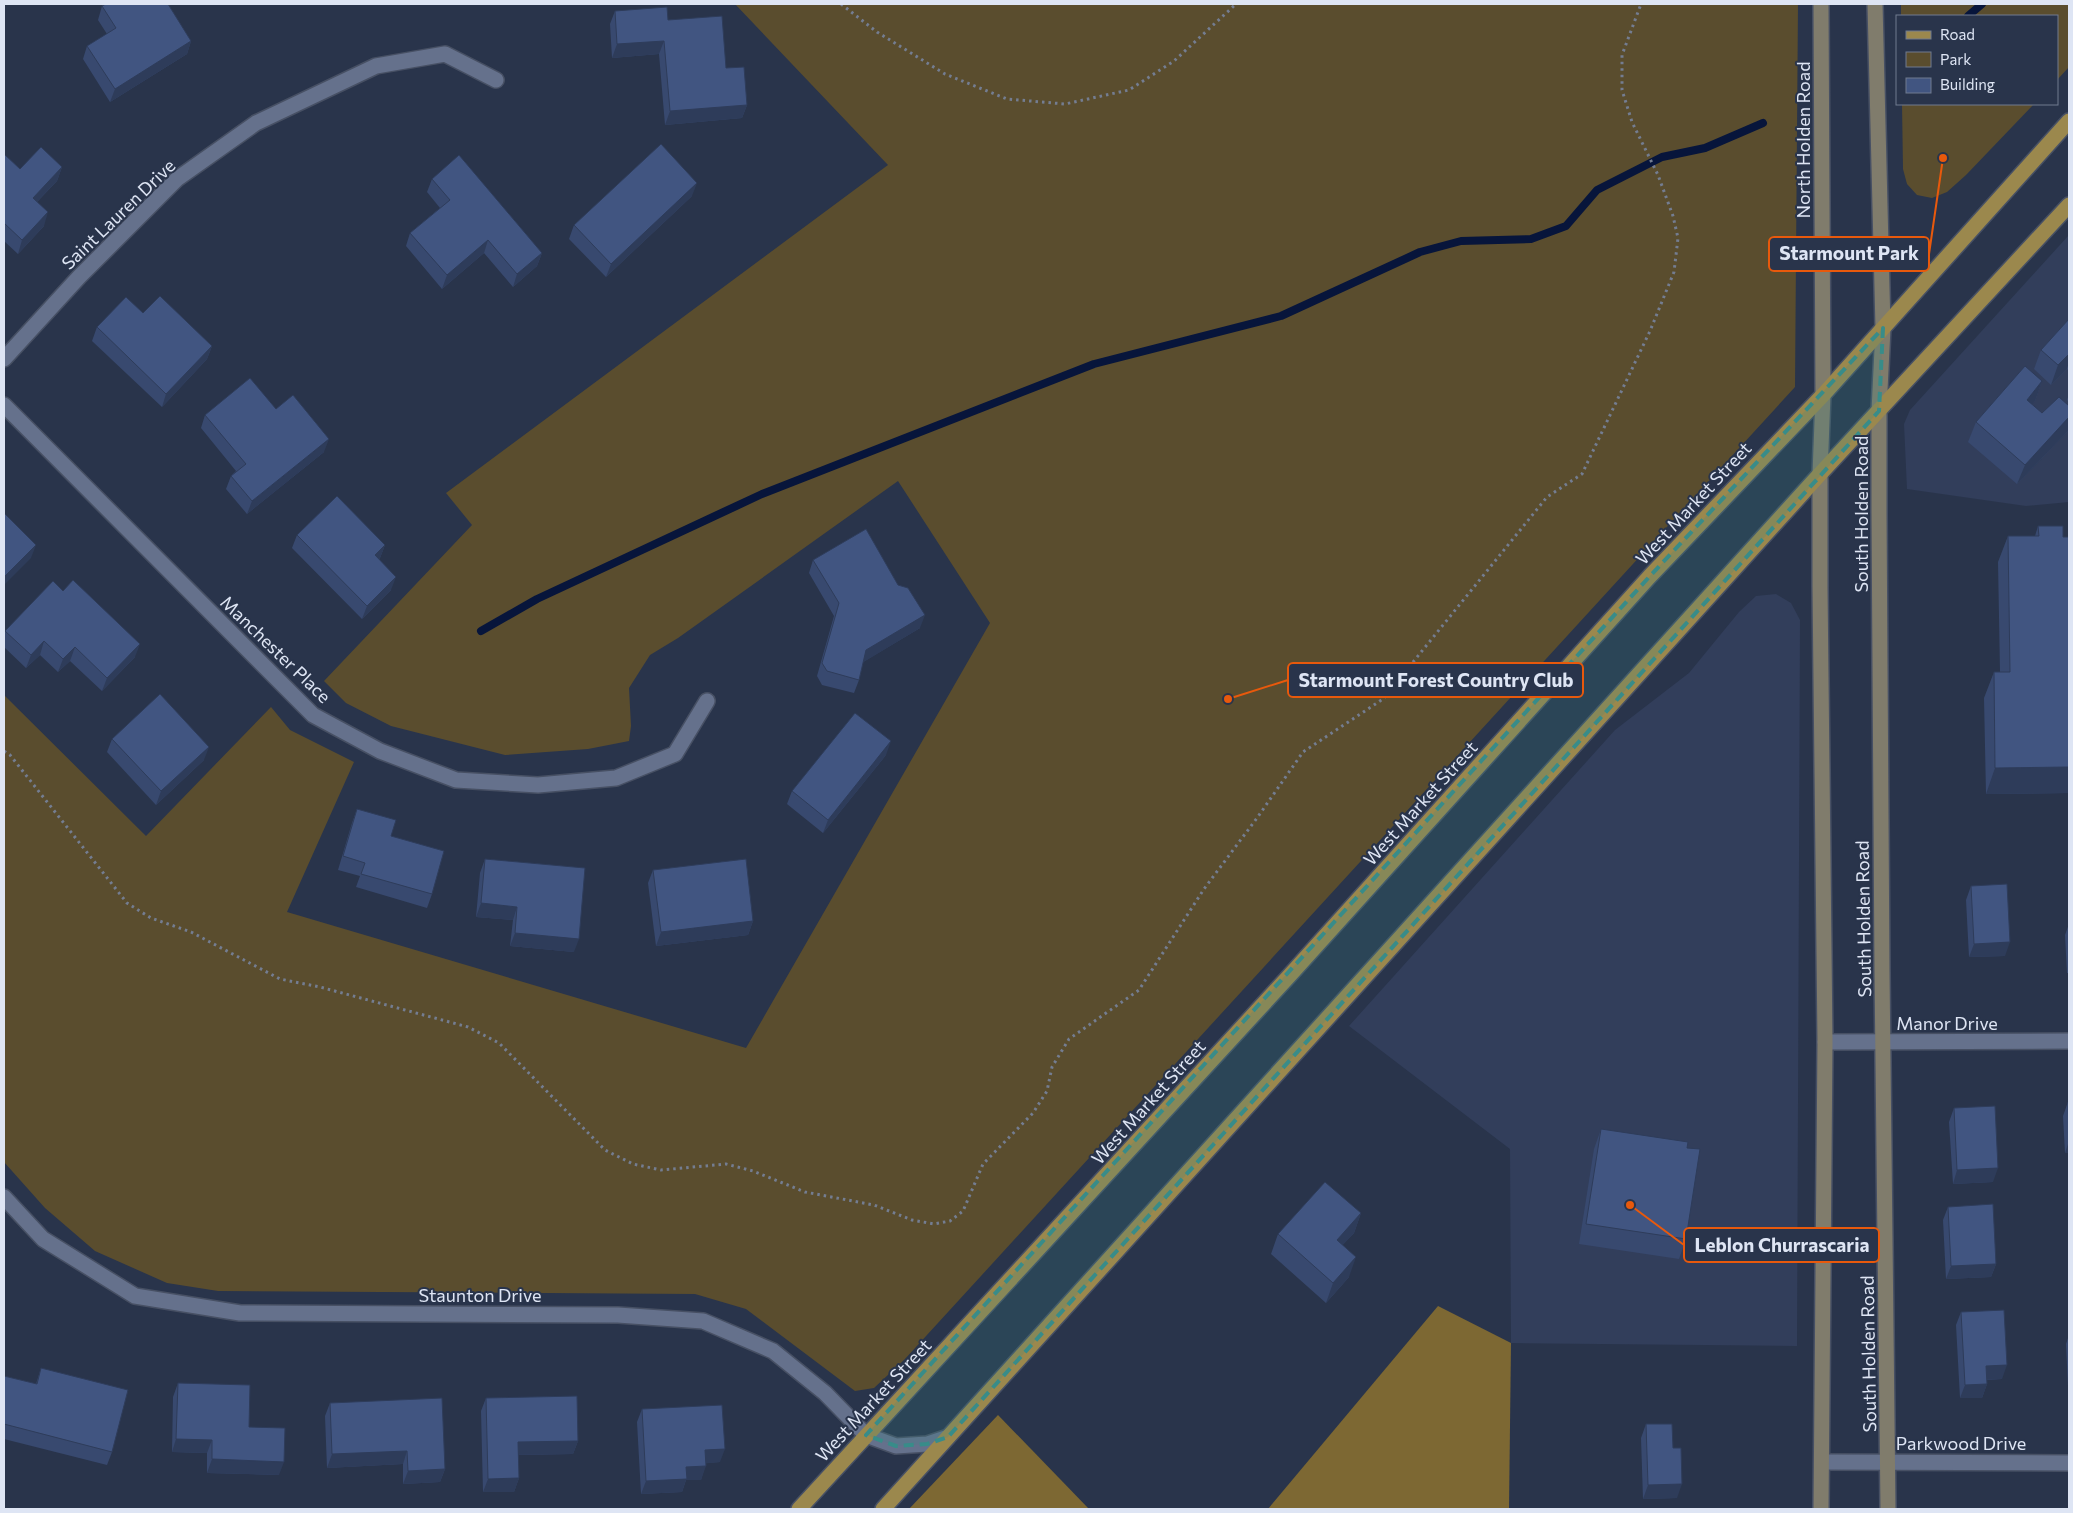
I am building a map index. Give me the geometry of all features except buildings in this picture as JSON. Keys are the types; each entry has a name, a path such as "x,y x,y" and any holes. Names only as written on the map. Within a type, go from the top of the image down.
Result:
{"main road":[{"name":"North Holden Road","path":"1821,4 1823,395"},
{"path":"1875,4 1883,328"},
{"name":"West Market Street","path":"798,1509 1290,975 1650,576 1823,395 2069,121"},
{"path":"883,1509 1820,474 2069,205"},
{"name":"South Holden Road","path":"1883,328 1879,412 1888,1509"},
{"path":"1822,1509 1825,1042 1820,474 1823,395"}],"street":[{"name":"Saint Lauren Drive","path":"4,359 79,277 177,179 256,123 376,66 445,54 496,80"},
{"name":"Manchester Place","path":"4,405 314,715 380,751 456,780 538,785 616,778 674,754 708,701"},
{"name":"Manor Drive","path":"1825,1042 2069,1041"},
{"name":"Staunton Drive","path":"4,1198 43,1239 135,1296 240,1313 618,1315 703,1321 773,1351 825,1393 866,1435 896,1446 927,1444 948,1437"},
{"name":"Parkwood Drive","path":"1822,1462 2069,1463"}],"path":[{"path":"840,4 877,32 945,74 1007,99 1065,104 1129,90 1174,62 1236,4"},
{"path":"4,751 10,755 126,903 151,918 191,932 280,979 320,987 468,1027 492,1039 499,1043 605,1150 633,1164 661,1170 726,1164 753,1171 804,1192 874,1206 912,1220 934,1224 950,1221 963,1211 983,1164 1033,1113 1047,1091 1052,1067 1069,1039 1138,990 1204,889 1304,752 1383,699 1547,497 1582,474 1650,331 1674,272 1678,238 1673,216 1658,175 1632,122 1622,90 1622,54 1641,4"}],"highlighted area":[{"path":"1883,328 1879,411 948,1437 927,1444 896,1446 866,1435 1650,576"}],"shaded area":[{"path":"2069,235 2069,502 2026,506 1907,489 1904,424 1910,410"},
{"path":"1776,594 1791,603 1800,620 1797,1346 1511,1343 1510,1149 1349,1026 1615,730 1689,673 1739,612 1756,596"},
{"path":"1438,1306 1511,1343 1509,1509 1268,1509"},
{"path":"998,1415 1089,1509 909,1509"}],"green space":[{"path":"735,4 1798,4 1795,387 905,1359 874,1388 855,1391 746,1309 695,1294 218,1291 167,1283 95,1251 45,1208 4,1162 4,695 146,836 271,707 290,730 354,762 287,912 746,1048 990,623 898,481 678,638 650,655 629,688 631,726 629,741 588,749 505,755 391,726 346,703 324,681 472,525 446,493 888,165"},
{"path":"1901,4 2069,4 2069,67 2058,79 2058,15 1901,15"},
{"path":"1902,105 2033,105 1966,175 1947,192 1932,198 1917,195 1907,184 1903,169"}],"waterway":[{"path":"1969,15 1982,4"},
{"path":"481,631 537,599 762,494 1094,364 1281,316 1420,252 1461,241 1531,239 1566,226 1597,190 1662,157 1705,148 1763,123"}],"place":[{"name":"Starmount Park","path":"1943,158"},
{"name":"Starmount Forest Country Club","path":"1228,699"},
{"name":"Leblon Churrascaria","path":"1630,1205"}]}
